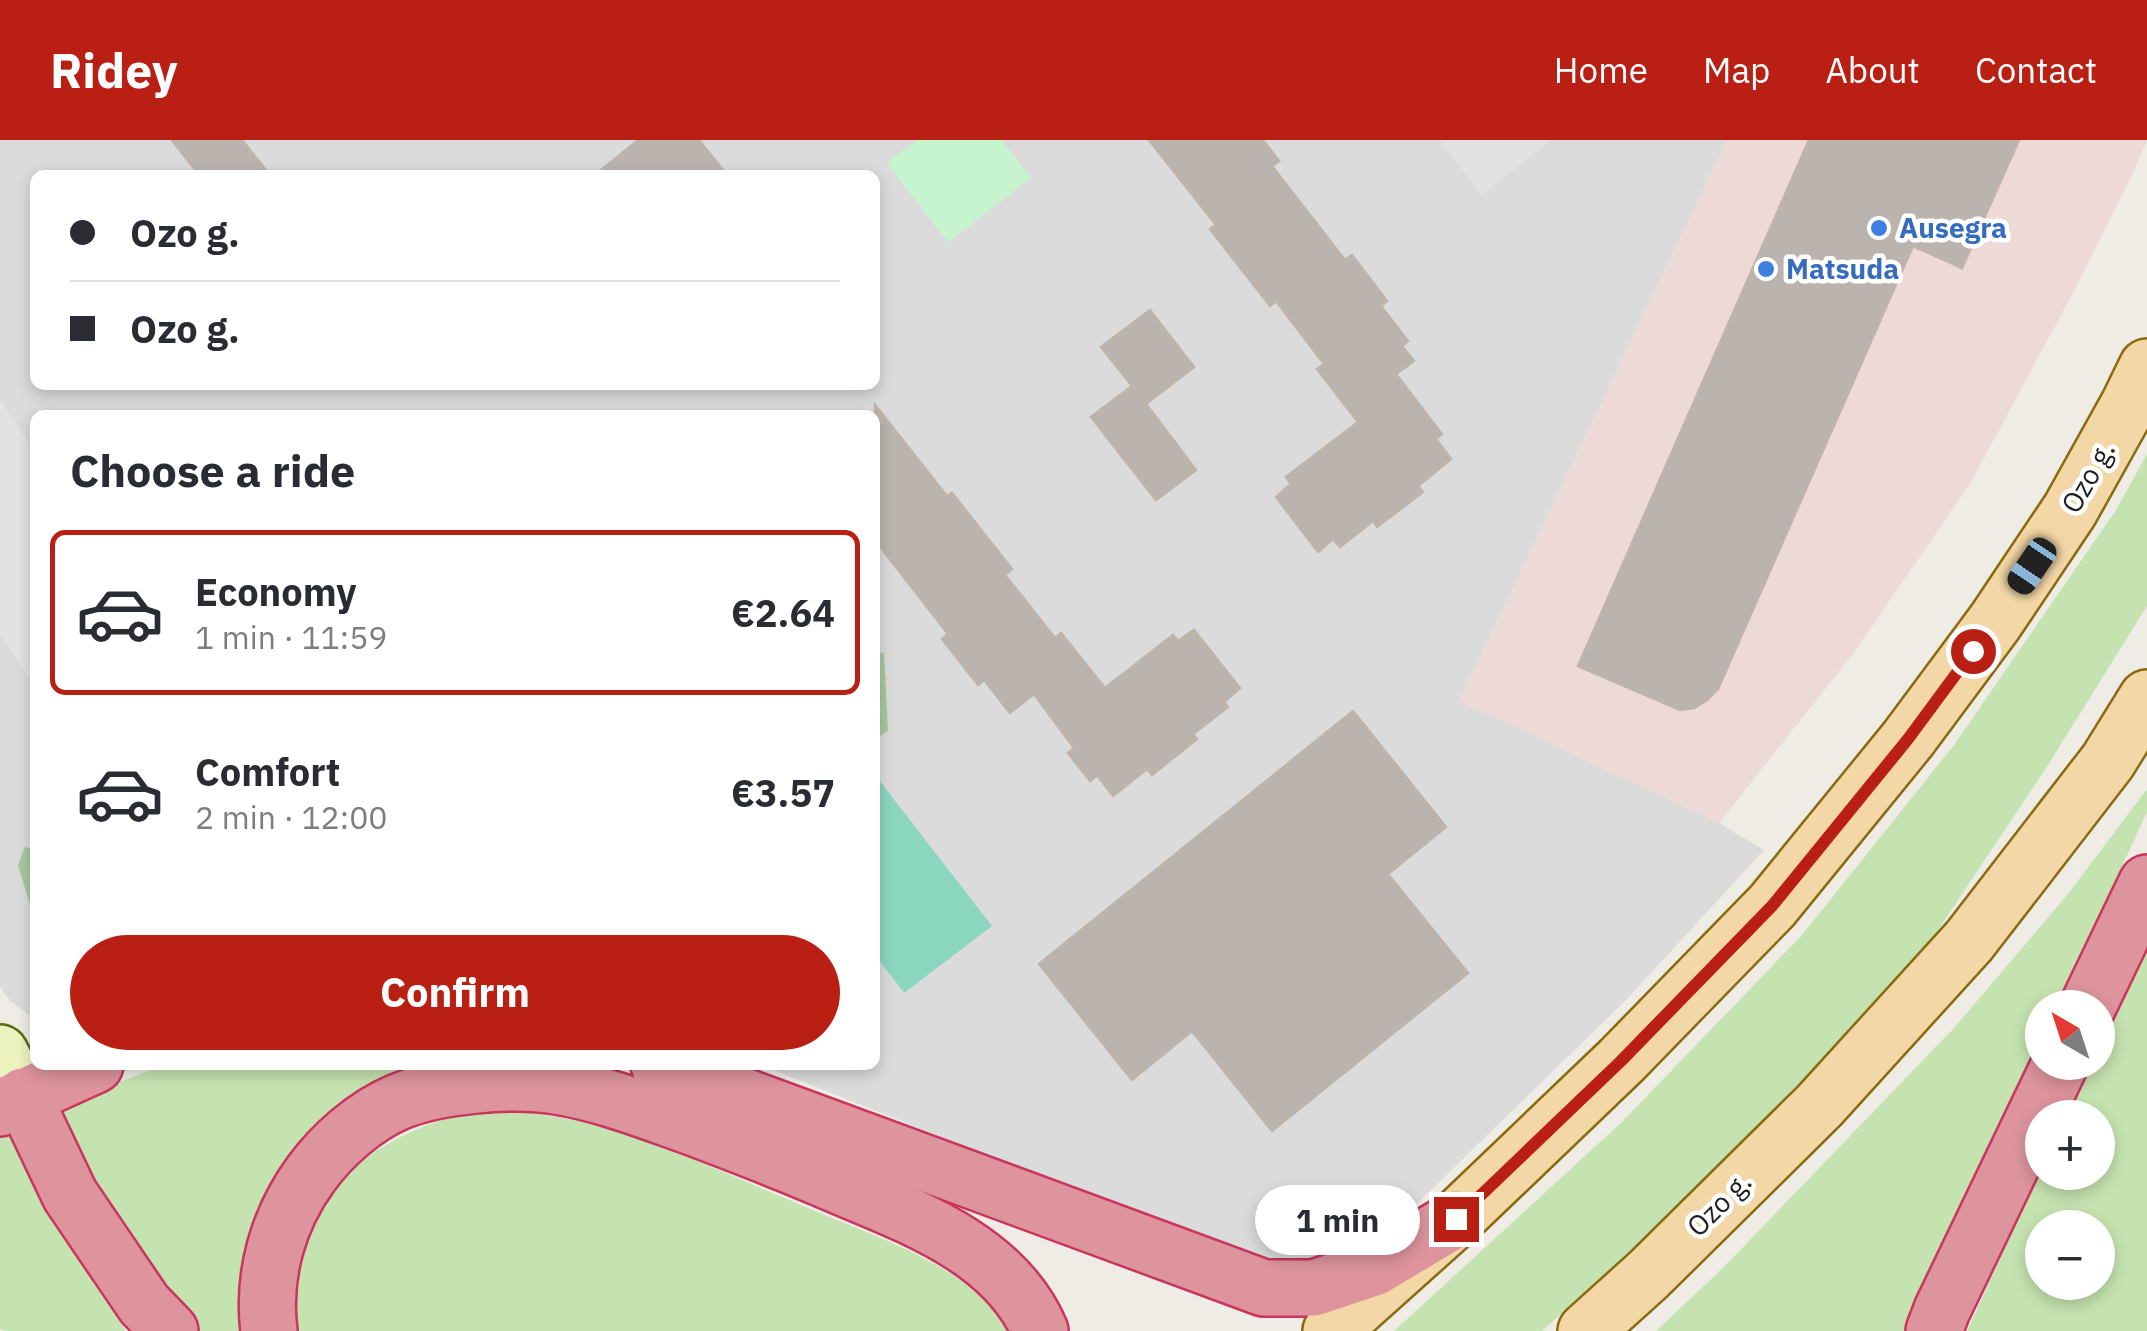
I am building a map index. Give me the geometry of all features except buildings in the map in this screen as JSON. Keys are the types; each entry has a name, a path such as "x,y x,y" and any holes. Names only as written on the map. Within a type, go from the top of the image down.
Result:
{"highway":[{"path":"2096,990 2147,884"},
{"path":"74,1070 8,1086 80,1210 144,1304 170,1331"},
{"path":"673,1070 1264,1288 1293,1312 1307,1331"},
{"path":"1934,1331 2053,1080"},
{"path":"269,1331 265,1302 276,1243 294,1197 324,1155 363,1123 398,1102 441,1090 511,1082 556,1086 622,1101 774,1158 940,1231 977,1254 1010,1285 1040,1331"},
{"path":"1264,1288 1314,1288 1374,1268 1456,1219"}],"main road":[{"name":"Ozo g.","path":"1331,1331 1456,1219 1621,1061 1772,906 1896,754 1995,622 2070,510 2147,367"},
{"name":"Ozo g.","path":"1586,1331 1648,1276 1819,1106 1970,941 2108,761 2147,698"}],"shaded area":[{"path":"0,140 1727,140 1460,700 1719,823 1764,850 1627,999 1387,1233 1355,1252 1310,1263 1254,1261 774,1070 880,1070 880,410 30,410 30,1015 10,1001 0,987"},
{"path":"1439,140 1551,140 1482,195"},
{"path":"1727,140 2147,140 2075,289 1971,482 1855,651 1719,823 1460,701"},
{"path":"0,400 30,444 30,679 0,635"}],"green space":[{"path":"917,140 1001,140 1031,178 948,242 887,163"},
{"path":"2147,454 2147,606 2048,765 1932,939 1827,1060 1648,1237 1542,1331 1394,1331 1623,1121 1802,935 1954,745 2116,510"},
{"path":"880,653 884,653 888,731 880,736"},
{"path":"880,781 992,926 904,993 880,962"},
{"path":"2147,789 2147,812 2065,990 2025,990 2025,1076 1909,1331 1656,1331 1723,1268 1954,1028 2068,894"},
{"path":"25,847 30,848 30,905 18,865"},
{"path":"2147,942 2147,1331 1967,1331 2031,1190 2115,1190 2115,1100 2074,1100 2083,1080 2115,1080 2115,1012"},
{"path":"152,1070 441,1070 396,1082 246,1331 192,1331 94,1199 59,1110 69,1101"},
{"path":"514,1112 583,1122 650,1141 895,1245 972,1289 1014,1331 297,1331 294,1285 300,1251 312,1218 335,1184 366,1158 404,1135 460,1116"},
{"path":"11,1119 60,1227 126,1331 0,1329 0,1123"}],"place":[{"name":"Ausegra","path":"1879,228"},
{"name":"Matsuda","path":"1766,269"}],"route":[{"path":"1456,1219 1621,1061 1772,906 1908,739 1973,651"}]}
